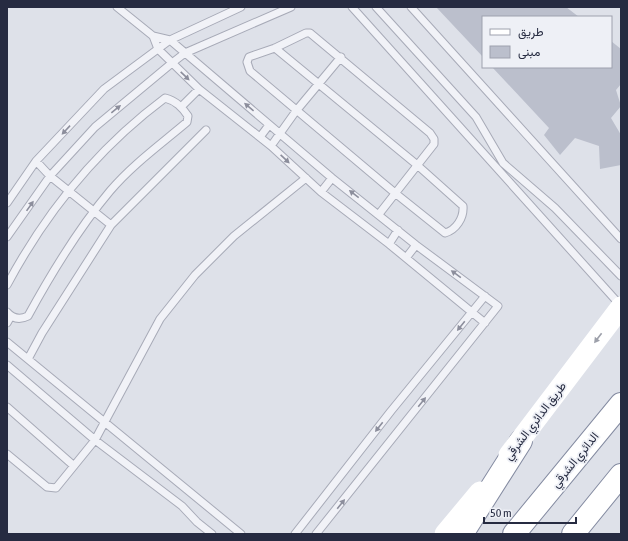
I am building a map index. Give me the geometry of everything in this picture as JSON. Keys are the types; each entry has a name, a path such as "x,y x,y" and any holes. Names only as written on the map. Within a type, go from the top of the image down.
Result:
{"highway":[{"name":"الدائري الشرقي","path":"514,534 621,404"},
{"path":"462,534 521,441"},
{"path":"573,534 621,475"}],"main road":[{"name":"طريق الدائري الشرقي","path":"445,534 521,441 621,306"}],"lane":[{"path":"117,7 153,36 170,40 332,178 416,245 498,306 316,534"},
{"path":"7,204 36,161 104,89 170,40 241,7"},
{"path":"7,238 50,176 95,127 172,63 185,53 291,7"},
{"path":"352,7 621,306"},
{"path":"376,7 476,117 504,163 555,208 621,276"},
{"path":"411,7 621,239"},
{"path":"275,48 416,164 463,206 462,216 455,227 445,233 395,194 250,71 247,62 249,57 253,54 275,48 306,33 310,33 341,57 430,133 434,139 434,144 416,164 395,194 379,214"},
{"path":"153,36 158,49 199,89 271,146 322,192 389,244 485,323"},
{"path":"271,146 318,83 341,57"},
{"path":"182,107 199,89"},
{"path":"7,285 24,253 69,191 90,165 119,136 165,98 171,99 182,107 188,116 187,122 155,149 111,190 57,263 28,316 22,319 9,314 7,324"},
{"path":"260,137 269,125"},
{"path":"28,359 42,332 111,225 206,130"},
{"path":"36,161 50,176 111,225"},
{"path":"7,454 47,487 56,488 95,440 160,319 196,274 234,236 306,178"},
{"path":"322,192 332,178"},
{"path":"389,244 398,230"},
{"path":"406,258 416,245"},
{"path":"295,534 392,411 486,296"},
{"path":"7,342 241,534"},
{"path":"7,365 95,440 182,506 197,522 212,534"},
{"path":"7,407 74,466"}],"building":[{"path":"436,7 566,7 578,16 482,16 482,56"},
{"path":"612,42 621,49 621,84 616,90 621,106 611,118 621,135 621,165 600,169 599,146 575,138 560,155 544,135 549,128 493,68 612,68"}]}
